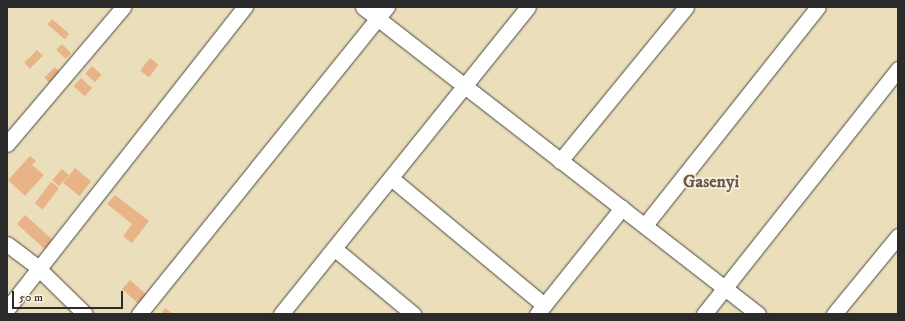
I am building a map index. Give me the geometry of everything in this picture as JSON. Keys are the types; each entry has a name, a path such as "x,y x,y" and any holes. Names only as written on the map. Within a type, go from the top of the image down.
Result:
{"street":[{"path":"7,144 123,7"},
{"path":"7,309 37,267 245,7"},
{"path":"363,7 383,13 464,86 727,288 758,314"},
{"path":"281,314 335,249 528,7"},
{"path":"560,161 686,7"},
{"path":"645,225 818,7"},
{"path":"139,314 383,13"},
{"path":"704,314 727,288 898,69"},
{"path":"391,178 541,310 622,208"},
{"path":"834,314 898,236"},
{"path":"7,244 37,267 84,314"},
{"path":"335,249 413,314"}],"building":[{"path":"52,19 69,34 65,39 47,24"},
{"path":"62,44 71,53 66,59 56,50"},
{"path":"37,50 43,56 30,68 24,63"},
{"path":"150,58 159,65 149,77 140,71"},
{"path":"92,66 102,75 95,82 85,73"},
{"path":"55,67 60,72 49,83 44,78"},
{"path":"81,78 92,88 85,96 74,86"},
{"path":"30,156 36,161 32,165 44,175 25,196 8,180"},
{"path":"75,168 91,181 79,196 63,183"},
{"path":"62,169 69,175 59,186 52,180"},
{"path":"51,182 59,188 43,210 35,204"},
{"path":"115,195 149,221 132,243 123,236 132,224 107,204"},
{"path":"25,215 54,241 46,250 17,224"},
{"path":"130,280 148,296 140,305 122,289"},
{"path":"165,308 173,314 161,314"}],"district":[{"name":"Gasenyi","path":"711,182"}]}
